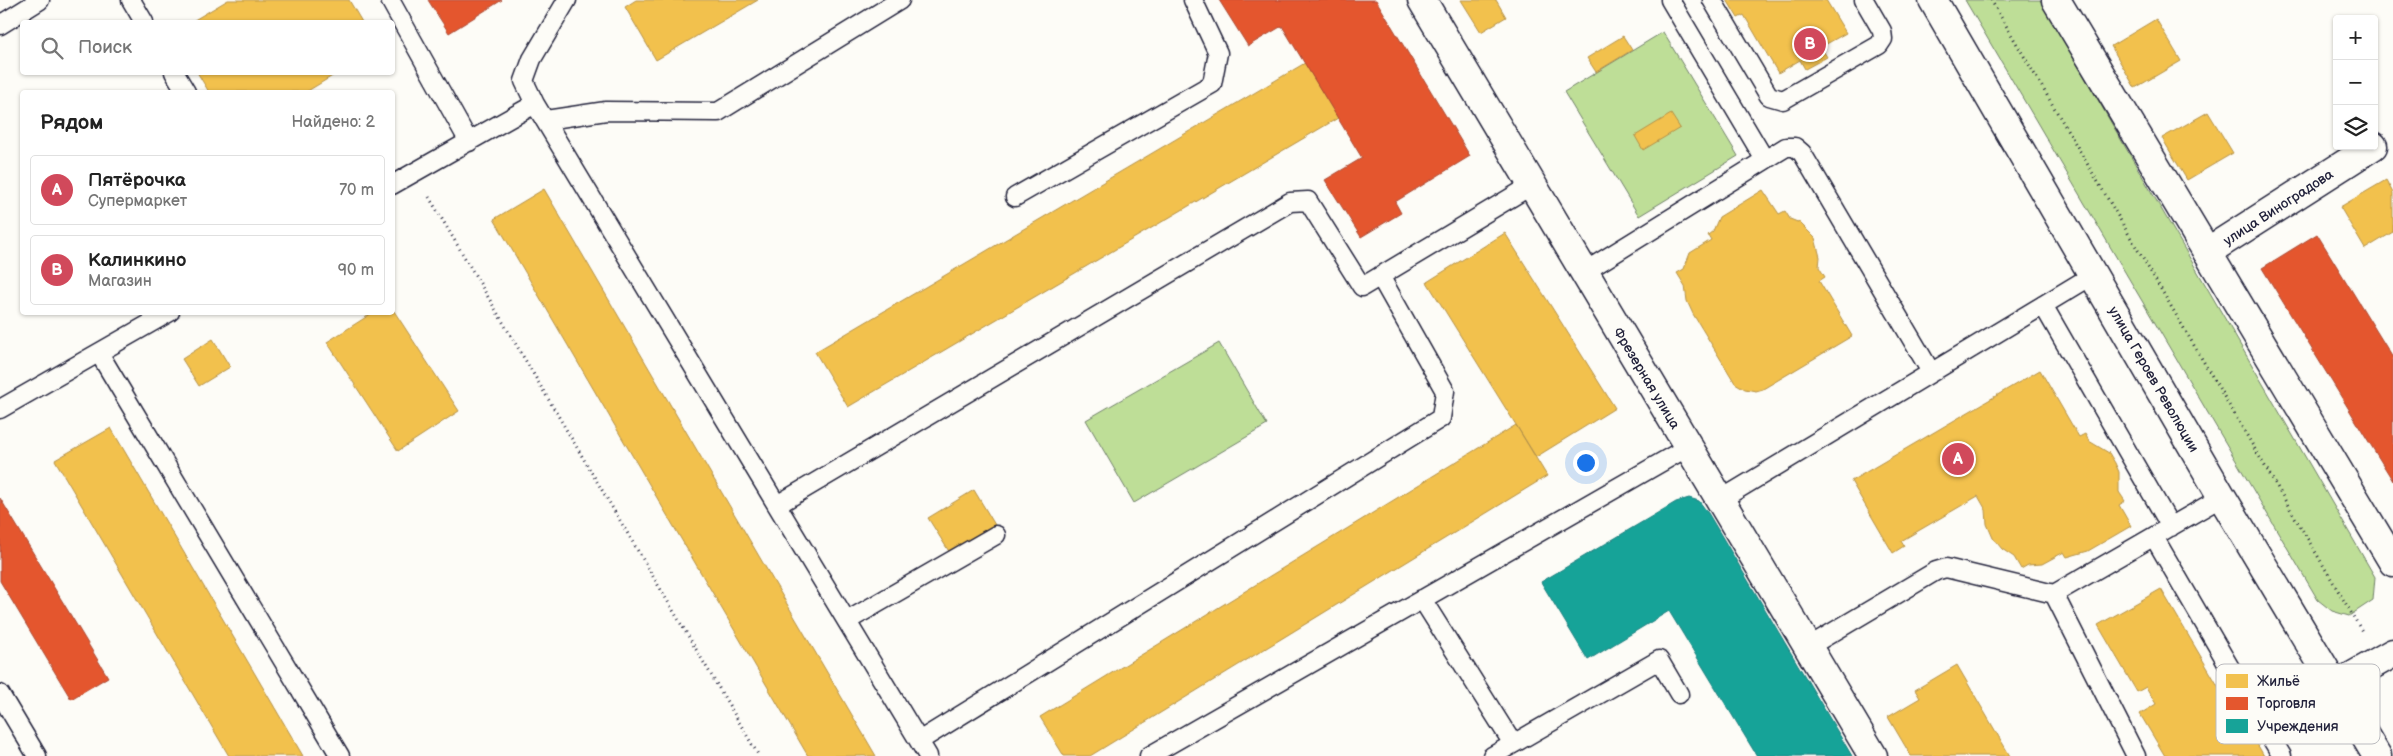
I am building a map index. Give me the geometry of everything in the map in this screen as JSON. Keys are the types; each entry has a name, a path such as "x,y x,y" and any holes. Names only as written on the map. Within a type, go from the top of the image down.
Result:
{"street":[{"name":"Фрезерная улица","path":"1422,0 1873,756"},
{"name":"улица Героев Революции","path":"1933,0 2222,497 2322,664"},
{"path":"2056,0 2393,562"},
{"name":"улица Виноградова","path":"2378,143 2393,134"},
{"name":"улица Виноградова","path":"2208,252 2368,150"},
{"path":"2374,664 2386,657"},
{"name":"улица Героев Революции","path":"2370,744 2377,756"}],"lane":[{"path":"0,25 40,0"},
{"path":"130,0 143,20"},
{"path":"390,0 469,142"},
{"path":"567,0 532,59 524,81 536,104 924,749 1441,418 1444,392 1380,276"},
{"path":"546,120 606,111 718,112 900,0"},
{"path":"1015,198 1212,84 1218,53 1193,0"},
{"path":"1670,0 1765,160"},
{"path":"1712,0 1769,96 1783,100 1879,45 1883,39 1882,31 1864,0"},
{"path":"176,75 185,90"},
{"path":"395,184 536,104"},
{"path":"1584,272 1786,147 1795,147 1802,153 1931,372"},
{"path":"777,505 1290,202 1308,201 1362,287 1532,185"},
{"path":"1720,500 2093,275"},
{"path":"2043,305 2171,526"},
{"path":"0,409 165,315"},
{"path":"99,353 340,756"},
{"path":"1149,756 1688,446"},
{"path":"1808,647 1936,571 1946,568 2054,594 2222,497"},
{"path":"847,621 996,535"},
{"path":"2154,537 2228,664"},
{"path":"2054,594 2136,756"},
{"path":"1422,599 1513,744"},
{"path":"1492,756 1659,660 1678,694"},
{"path":"0,694 37,756"},
{"path":"2275,744 2282,756"}],"path":[{"path":"1991,0 2386,657"},
{"path":"415,173 759,756"}],"green space":[{"path":"1965,0 2040,0 2375,577 2373,600 2349,616 2332,611 2318,600"},
{"path":"1663,32 1738,156 1639,216 1564,92"},
{"path":"1219,343 1267,425 1134,503 1086,420"}],"building: Жильё":[{"path":"228,0 349,0 361,20 194,20"},
{"path":"636,0 758,0 656,60 625,7"},
{"path":"1461,0 1496,0 1506,17 1481,32"},
{"path":"1727,0 1826,0 1846,33 1821,47 1827,57 1805,69 1800,60 1778,73 1744,15 1738,18"},
{"path":"2156,19 2181,61 2135,88 2111,46"},
{"path":"1623,36 1632,50 1596,72 1587,58"},
{"path":"1305,63 1338,118 848,407 815,352"},
{"path":"199,75 334,75 309,90 208,90"},
{"path":"2208,112 2233,153 2187,180 2162,138"},
{"path":"1671,114 1680,128 1643,150 1635,136"},
{"path":"2386,180 2393,193 2393,232 2365,249 2340,207"},
{"path":"544,189 876,756 808,756 494,219"},
{"path":"1763,190 1779,214 1785,211 1790,219 1800,223 1815,238 1820,257 1819,267 1825,277 1819,281 1852,336 1763,389 1756,391 1745,389 1735,383 1693,314 1687,301 1685,286 1677,273 1684,269 1690,253 1711,240 1708,235 1713,231 1719,217"},
{"path":"1505,233 1615,408 1536,457 1427,282"},
{"path":"395,313 459,411 398,451 327,342 369,315 395,315"},
{"path":"213,339 230,367 199,386 182,359"},
{"path":"2040,370 2079,437 2085,434 2089,441 2109,453 2115,463 2119,472 2119,492 2125,501 2119,505 2131,526 2088,551 2067,557 2064,552 2042,564 2028,565 2021,569 2014,557 2002,549 1993,538 1987,524 1986,510 1978,496 1901,541 1904,546 1893,553 1851,481"},
{"path":"1516,425 1547,476 1090,756 1064,756 1040,717"},
{"path":"111,428 303,756 229,756 55,460"},
{"path":"974,490 995,525 950,553 928,518"},
{"path":"2161,589 2216,682 2216,744 2257,744 2264,756 2165,756 2140,714 2156,704 2146,687 2137,692 2098,625"},
{"path":"1957,665 2010,756 1911,756 1888,717 1920,698 1915,690"}],"building: Торговля":[{"path":"428,0 502,0 449,33"},
{"path":"1219,0 1376,0 1470,156 1395,202 1401,213 1361,237 1325,180 1362,158 1282,26 1248,46"},
{"path":"2317,234 2393,358 2393,481 2262,268"},
{"path":"0,498 108,677 71,699 0,581"}],"building: Учреждения":[{"path":"1689,498 1699,501 1708,513 1852,756 1757,756 1669,611 1588,660 1541,582 1676,502"}],"place":[{"name":"Калинкино","path":"1810,44"},
{"name":"Пятёрочка","path":"1958,459"}]}
